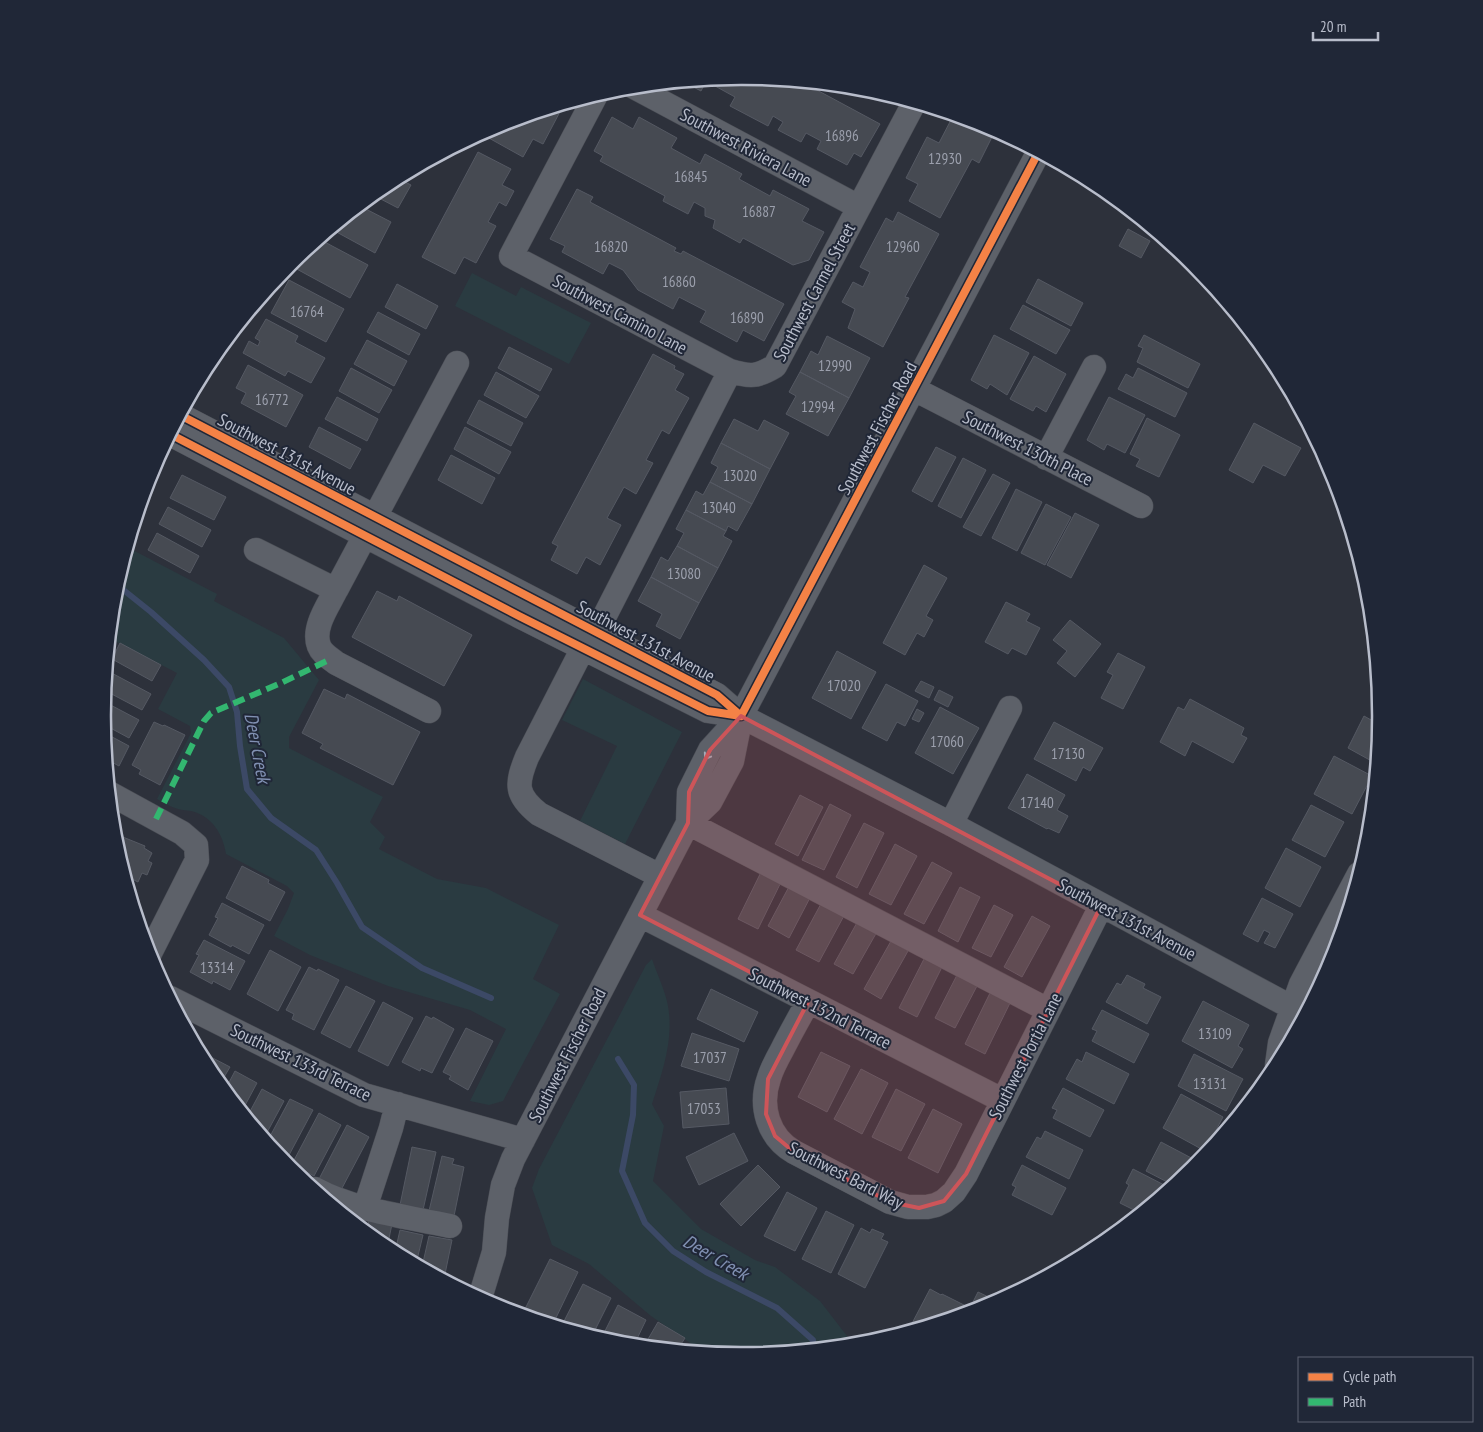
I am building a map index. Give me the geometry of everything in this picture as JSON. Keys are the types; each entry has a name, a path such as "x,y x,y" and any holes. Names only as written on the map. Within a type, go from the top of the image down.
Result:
{"street":[{"name":"Southwest Riviera Lane","path":"644,93 859,207"},
{"name":"Southwest Camino Lane","path":"591,104 511,256 730,371"},
{"name":"Southwest Carmel Street","path":"730,371 744,375 761,374 775,366 911,109"},
{"name":"Southwest Fischer Road","path":"482,1291 494,1252 502,1185 513,1159 688,823 689,792 710,750 741,716 1035,158"},
{"path":"429,711 336,663 324,654 319,647 318,638 320,624 336,590 456,363"},
{"path":"1046,458 1094,367"},
{"path":"660,876 538,814 528,806 520,794 520,775 527,757 730,371"},
{"name":"Southwest 130th Place","path":"914,389 1141,506"},
{"name":"Southwest 131st Avenue","path":"186,418 369,526"},
{"name":"Southwest 131st Avenue","path":"176,437 369,526 590,640 718,695 741,716 951,824 1298,1011"},
{"path":"256,550 336,590"},
{"path":"951,824 1010,708"},
{"path":"116,798 182,833 196,844 197,860 194,868 154,945"},
{"path":"688,823 1048,1010"},
{"path":"1280,1045 1298,1011 1300,984 1344,902"},
{"name":"Southwest Portia Lane","path":"944,1201 954,1192 966,1174 1101,906"},
{"name":"Southwest 132nd Terrace","path":"640,914 1002,1100"},
{"name":"Southwest Bard Way","path":"808,1002 768,1079 766,1114 775,1136 794,1152 900,1205 928,1207 944,1201"},
{"name":"Southwest 133rd Terrace","path":"180,1003 364,1095 523,1140"},
{"path":"364,1208 391,1128 397,1104"},
{"path":"335,1199 364,1208 450,1226"}],"highlighted area":[{"path":"741,716 1101,906 966,1174 944,1201 919,1208 890,1202 794,1152 775,1136 766,1114 768,1079 808,1002 640,915 688,823 689,792 710,750"}],"shaded area":[{"path":"472,273 516,296 521,287 591,323 569,364 455,306"},
{"path":"133,550 217,594 214,601 284,638 319,680 289,737 289,748 383,797 370,822 385,837 379,849 437,879 486,888 559,925 533,979 560,994 503,1101 489,1105 470,1101 506,1029 470,1010 388,986 310,955 274,936 294,893 287,886 226,854 219,833 205,817 198,813 173,807 157,799 191,733 190,726 158,709 177,673 115,641 123,593"},
{"path":"583,679 682,732 625,844 580,821 617,746 562,720"},
{"path":"652,959 665,994 669,1019 666,1056 652,1104 664,1126 653,1181 701,1229 755,1260 775,1267 820,1301 848,1338 783,1346 694,1345 651,1316 589,1264 552,1245 532,1188 539,1169 646,965"}],"building":[{"path":"704,86 701,91 693,87"},
{"path":"714,86 783,86 815,89 880,124 861,157 854,153 847,165 817,149 821,141 806,133 801,142 778,130 783,122 773,116 768,126 730,106 735,97"},
{"path":"560,112 543,144 533,139 523,157 489,138 539,118"},
{"path":"612,117 633,129 639,117 677,138 671,148 700,164 705,154 742,174 739,179 770,196 773,190 809,209 802,221 824,232 809,260 793,265 743,238 740,243 713,228 715,220 705,216 705,208 694,202 688,214 663,201 665,196 600,161 603,156 594,151"},
{"path":"951,121 992,137 979,163 972,159 940,218 909,201 918,184 906,178 927,137 939,143"},
{"path":"478,152 511,169 502,185 514,191 506,206 499,202 488,222 496,226 476,263 464,257 455,274 422,257"},
{"path":"406,182 411,185 398,208 380,199"},
{"path":"577,189 593,197 590,202 676,248 674,251 681,254 683,251 784,304 764,341 743,330 737,342 700,322 706,311 679,297 673,309 638,290 623,270 609,263 603,274 562,252 565,246 550,239"},
{"path":"366,209 391,222 375,253 337,232"},
{"path":"898,212 939,234 905,297 909,298 883,347 848,328 855,309 842,302 853,282 863,287 870,272 860,267 886,218 893,222"},
{"path":"1128,229 1150,241 1141,258 1119,246"},
{"path":"325,242 368,265 350,298 296,269"},
{"path":"1038,279 1083,303 1071,326 1026,302"},
{"path":"289,280 344,309 326,342 271,313"},
{"path":"397,284 438,306 426,329 385,307"},
{"path":"1023,305 1070,330 1056,354 1010,329"},
{"path":"378,312 420,334 409,355 367,332"},
{"path":"266,319 298,336 295,342 325,358 311,383 288,371 285,376 243,353 249,341 258,346 260,341 255,338"},
{"path":"994,335 1029,353 1007,395 990,384 987,389 971,380"},
{"path":"1144,335 1200,364 1188,388 1137,362 1143,348 1138,346"},
{"path":"827,336 870,358 849,398 800,372 811,351 818,355"},
{"path":"367,340 407,361 394,386 354,364"},
{"path":"509,347 552,369 540,391 498,368"},
{"path":"653,354 675,366 674,369 684,374 675,390 689,398 669,434 662,430 646,460 653,463 636,494 624,487 607,518 621,525 600,565 586,557 577,574 551,560 558,546 552,543"},
{"path":"1034,356 1066,374 1046,412 1036,406 1033,411 1010,399"},
{"path":"248,365 303,395 286,427 241,403 246,393 236,388"},
{"path":"351,368 392,390 379,413 339,391"},
{"path":"1138,368 1187,393 1175,417 1118,389 1126,374 1133,378"},
{"path":"496,372 539,396 526,418 484,395"},
{"path":"800,372 849,398 828,436 786,414 796,396 789,392"},
{"path":"337,397 378,419 367,441 325,419"},
{"path":"1109,397 1145,415 1125,453 1107,444 1104,450 1087,440"},
{"path":"479,400 523,423 511,446 467,423"},
{"path":"1147,418 1180,435 1159,477 1136,466 1140,459 1130,454"},
{"path":"734,419 758,431 764,420 789,433 770,469 721,443"},
{"path":"1254,423 1301,448 1285,476 1263,465 1253,483 1229,470"},
{"path":"319,427 361,449 350,469 309,447"},
{"path":"465,427 511,452 499,474 454,449"},
{"path":"721,443 770,469 752,504 710,482 718,467 711,463"},
{"path":"936,447 956,457 932,502 912,491"},
{"path":"451,455 495,478 482,504 438,480"},
{"path":"963,458 986,470 961,518 938,506"},
{"path":"993,474 1010,483 981,536 963,527"},
{"path":"182,475 226,497 214,520 170,498"},
{"path":"710,482 752,504 737,531 728,526 726,531 686,510 696,491 703,495"},
{"path":"1016,489 1042,502 1017,551 992,538"},
{"path":"1046,504 1071,517 1045,565 1021,553"},
{"path":"168,507 211,530 202,547 159,524"},
{"path":"686,510 726,531 723,536 732,541 718,568 677,546 684,533 676,529"},
{"path":"1075,513 1099,525 1071,578 1047,565"},
{"path":"157,533 199,556 190,573 148,550"},
{"path":"677,546 718,568 699,603 651,577 661,557 668,561"},
{"path":"924,565 947,578 926,616 933,620 924,637 917,633 905,655 883,643"},
{"path":"651,577 699,603 680,639 656,626 662,614 638,601"},
{"path":"377,591 397,601 399,596 472,635 444,686 352,637"},
{"path":"1006,602 1030,614 1026,621 1040,628 1026,655 1012,648 1008,654 985,642"},
{"path":"1070,620 1101,644 1075,677 1057,663 1067,651 1053,640"},
{"path":"120,643 161,665 152,681 113,660"},
{"path":"837,651 876,672 851,719 812,698"},
{"path":"1118,653 1145,667 1123,709 1101,698 1113,675 1107,672"},
{"path":"112,673 151,694 142,710 112,694"},
{"path":"921,681 934,687 929,698 915,691"},
{"path":"886,684 918,701 905,726 897,722 887,741 862,728"},
{"path":"324,689 345,699 347,694 420,732 393,785 320,748 323,744 302,733"},
{"path":"939,690 953,697 948,707 934,700"},
{"path":"1190,699 1244,728 1241,735 1247,738 1233,763 1192,741 1185,756 1160,742 1178,707 1184,710"},
{"path":"111,705 139,720 129,738 111,728"},
{"path":"940,707 979,728 953,774 915,753"},
{"path":"917,709 924,713 919,722 912,719"},
{"path":"1364,716 1372,720 1371,761 1348,748"},
{"path":"154,722 185,735 160,785 139,774 141,770 132,765"},
{"path":"1054,722 1103,748 1090,771 1083,767 1076,781 1034,759"},
{"path":"112,737 129,746 119,766 113,763"},
{"path":"1334,756 1369,775 1368,783 1352,814 1314,794"},
{"path":"1027,774 1065,795 1057,810 1068,816 1059,833 1047,829 1008,808"},
{"path":"800,795 823,807 798,856 775,844"},
{"path":"830,804 851,815 824,870 802,860"},
{"path":"1311,805 1344,822 1325,857 1292,840"},
{"path":"864,823 884,833 857,888 836,877"},
{"path":"123,837 145,846 144,848 152,853 148,861 152,863 147,875 142,873 138,882 132,879"},
{"path":"895,844 917,856 891,905 869,894"},
{"path":"1286,848 1321,867 1300,907 1265,888"},
{"path":"932,862 952,873 924,924 904,914"},
{"path":"242,866 269,880 268,883 285,892 270,921 226,898"},
{"path":"764,866 784,876 758,929 738,919"},
{"path":"792,881 813,892 789,938 768,926"},
{"path":"960,887 980,897 958,942 938,931"},
{"path":"1262,898 1293,914 1275,948 1264,943 1270,933 1264,930 1258,942 1243,934"},
{"path":"823,900 846,912 819,962 796,950"},
{"path":"222,903 264,925 249,954 209,935 218,918 215,917"},
{"path":"994,905 1013,915 991,957 972,948"},
{"path":"1032,916 1050,926 1022,977 1004,967"},
{"path":"859,919 878,930 853,974 834,964"},
{"path":"204,940 245,961 230,990 213,981 212,984 190,972 199,955 196,954"},
{"path":"891,941 908,951 881,999 864,989"},
{"path":"270,950 301,967 278,1011 247,994"},
{"path":"925,957 943,965 917,1017 899,1008"},
{"path":"309,967 317,971 318,969 339,980 314,1030 292,1019 294,1014 286,1010"},
{"path":"957,975 977,986 955,1028 935,1018"},
{"path":"1127,975 1145,984 1143,988 1161,997 1147,1024 1106,1002 1117,983 1121,985"},
{"path":"346,986 375,1001 350,1048 321,1033"},
{"path":"711,989 758,1012 744,1042 697,1019"},
{"path":"990,993 1010,1003 985,1054 965,1044"},
{"path":"1203,1001 1249,1025 1238,1046 1243,1049 1232,1068 1182,1041"},
{"path":"383,1002 413,1018 388,1066 358,1051"},
{"path":"1102,1010 1149,1034 1134,1063 1092,1041 1097,1031 1092,1029"},
{"path":"426,1016 432,1019 433,1017 454,1029 432,1073 421,1068 420,1071 402,1062"},
{"path":"466,1028 493,1041 468,1090 449,1079 451,1076 443,1072"},
{"path":"692,1033 739,1049 729,1081 681,1066"},
{"path":"821,1052 850,1066 827,1112 798,1097"},
{"path":"1086,1052 1129,1074 1114,1104 1066,1079 1077,1059 1082,1062"},
{"path":"1194,1054 1243,1079 1226,1111 1178,1086"},
{"path":"211,1057 230,1067 224,1077"},
{"path":"861,1069 888,1083 862,1134 834,1119"},
{"path":"235,1071 257,1083 245,1105 229,1083"},
{"path":"726,1088 729,1124 683,1128 680,1092"},
{"path":"1063,1088 1104,1110 1090,1137 1053,1118 1057,1110 1052,1108"},
{"path":"262,1089 284,1101 267,1132 250,1111"},
{"path":"896,1089 925,1104 901,1151 872,1137"},
{"path":"1181,1094 1223,1117 1214,1134 1201,1149 1163,1128"},
{"path":"290,1099 313,1110 289,1155 270,1136"},
{"path":"933,1109 962,1124 938,1173 908,1158"},
{"path":"319,1113 341,1125 314,1176 304,1171 294,1161"},
{"path":"347,1125 369,1137 341,1190 319,1179"},
{"path":"1045,1131 1083,1150 1069,1179 1026,1157 1037,1137 1041,1139"},
{"path":"734,1133 748,1161 699,1185 686,1157"},
{"path":"1161,1142 1192,1158 1167,1182 1146,1171"},
{"path":"412,1147 436,1152 423,1210 400,1205"},
{"path":"442,1156 454,1159 452,1164 464,1167 454,1216 429,1211"},
{"path":"758,1165 780,1187 741,1226 720,1204"},
{"path":"1022,1165 1066,1188 1052,1215 1012,1195 1016,1187 1012,1185"},
{"path":"1133,1169 1164,1185 1134,1210 1120,1203 1129,1185 1126,1183"},
{"path":"787,1192 817,1208 795,1251 764,1236"},
{"path":"826,1211 854,1225 831,1273 802,1259"},
{"path":"369,1220 392,1224 389,1239 368,1225"},
{"path":"861,1228 870,1233 872,1229 884,1234 881,1239 888,1242 865,1288 838,1274"},
{"path":"400,1230 423,1235 418,1257 397,1244"},
{"path":"429,1236 452,1240 445,1273 423,1260"},
{"path":"550,1259 578,1272 556,1319 525,1309"},
{"path":"583,1284 611,1298 595,1329 564,1321"},
{"path":"930,1289 965,1306 944,1314 912,1323"},
{"path":"978,1292 988,1297 972,1303"},
{"path":"618,1305 646,1320 637,1338 605,1332"},
{"path":"658,1322 685,1338 681,1344 647,1340"}],"waterway":[{"name":"Deer Creek","path":"124,590 204,660 229,687 237,712 247,789 271,818 316,850 362,927 422,968 491,998"},
{"name":"Deer Creek","path":"618,1059 634,1085 633,1115 622,1171 645,1223 673,1251 706,1272 777,1308 813,1340 813,1343"}],"marked path":[{"path":"156,819 204,721 211,713 331,659"}],"cycle path":[{"path":"741,716 1035,158"},
{"path":"186,418 717,695 741,716"},
{"path":"176,437 519,616 708,711 741,716"}]}
